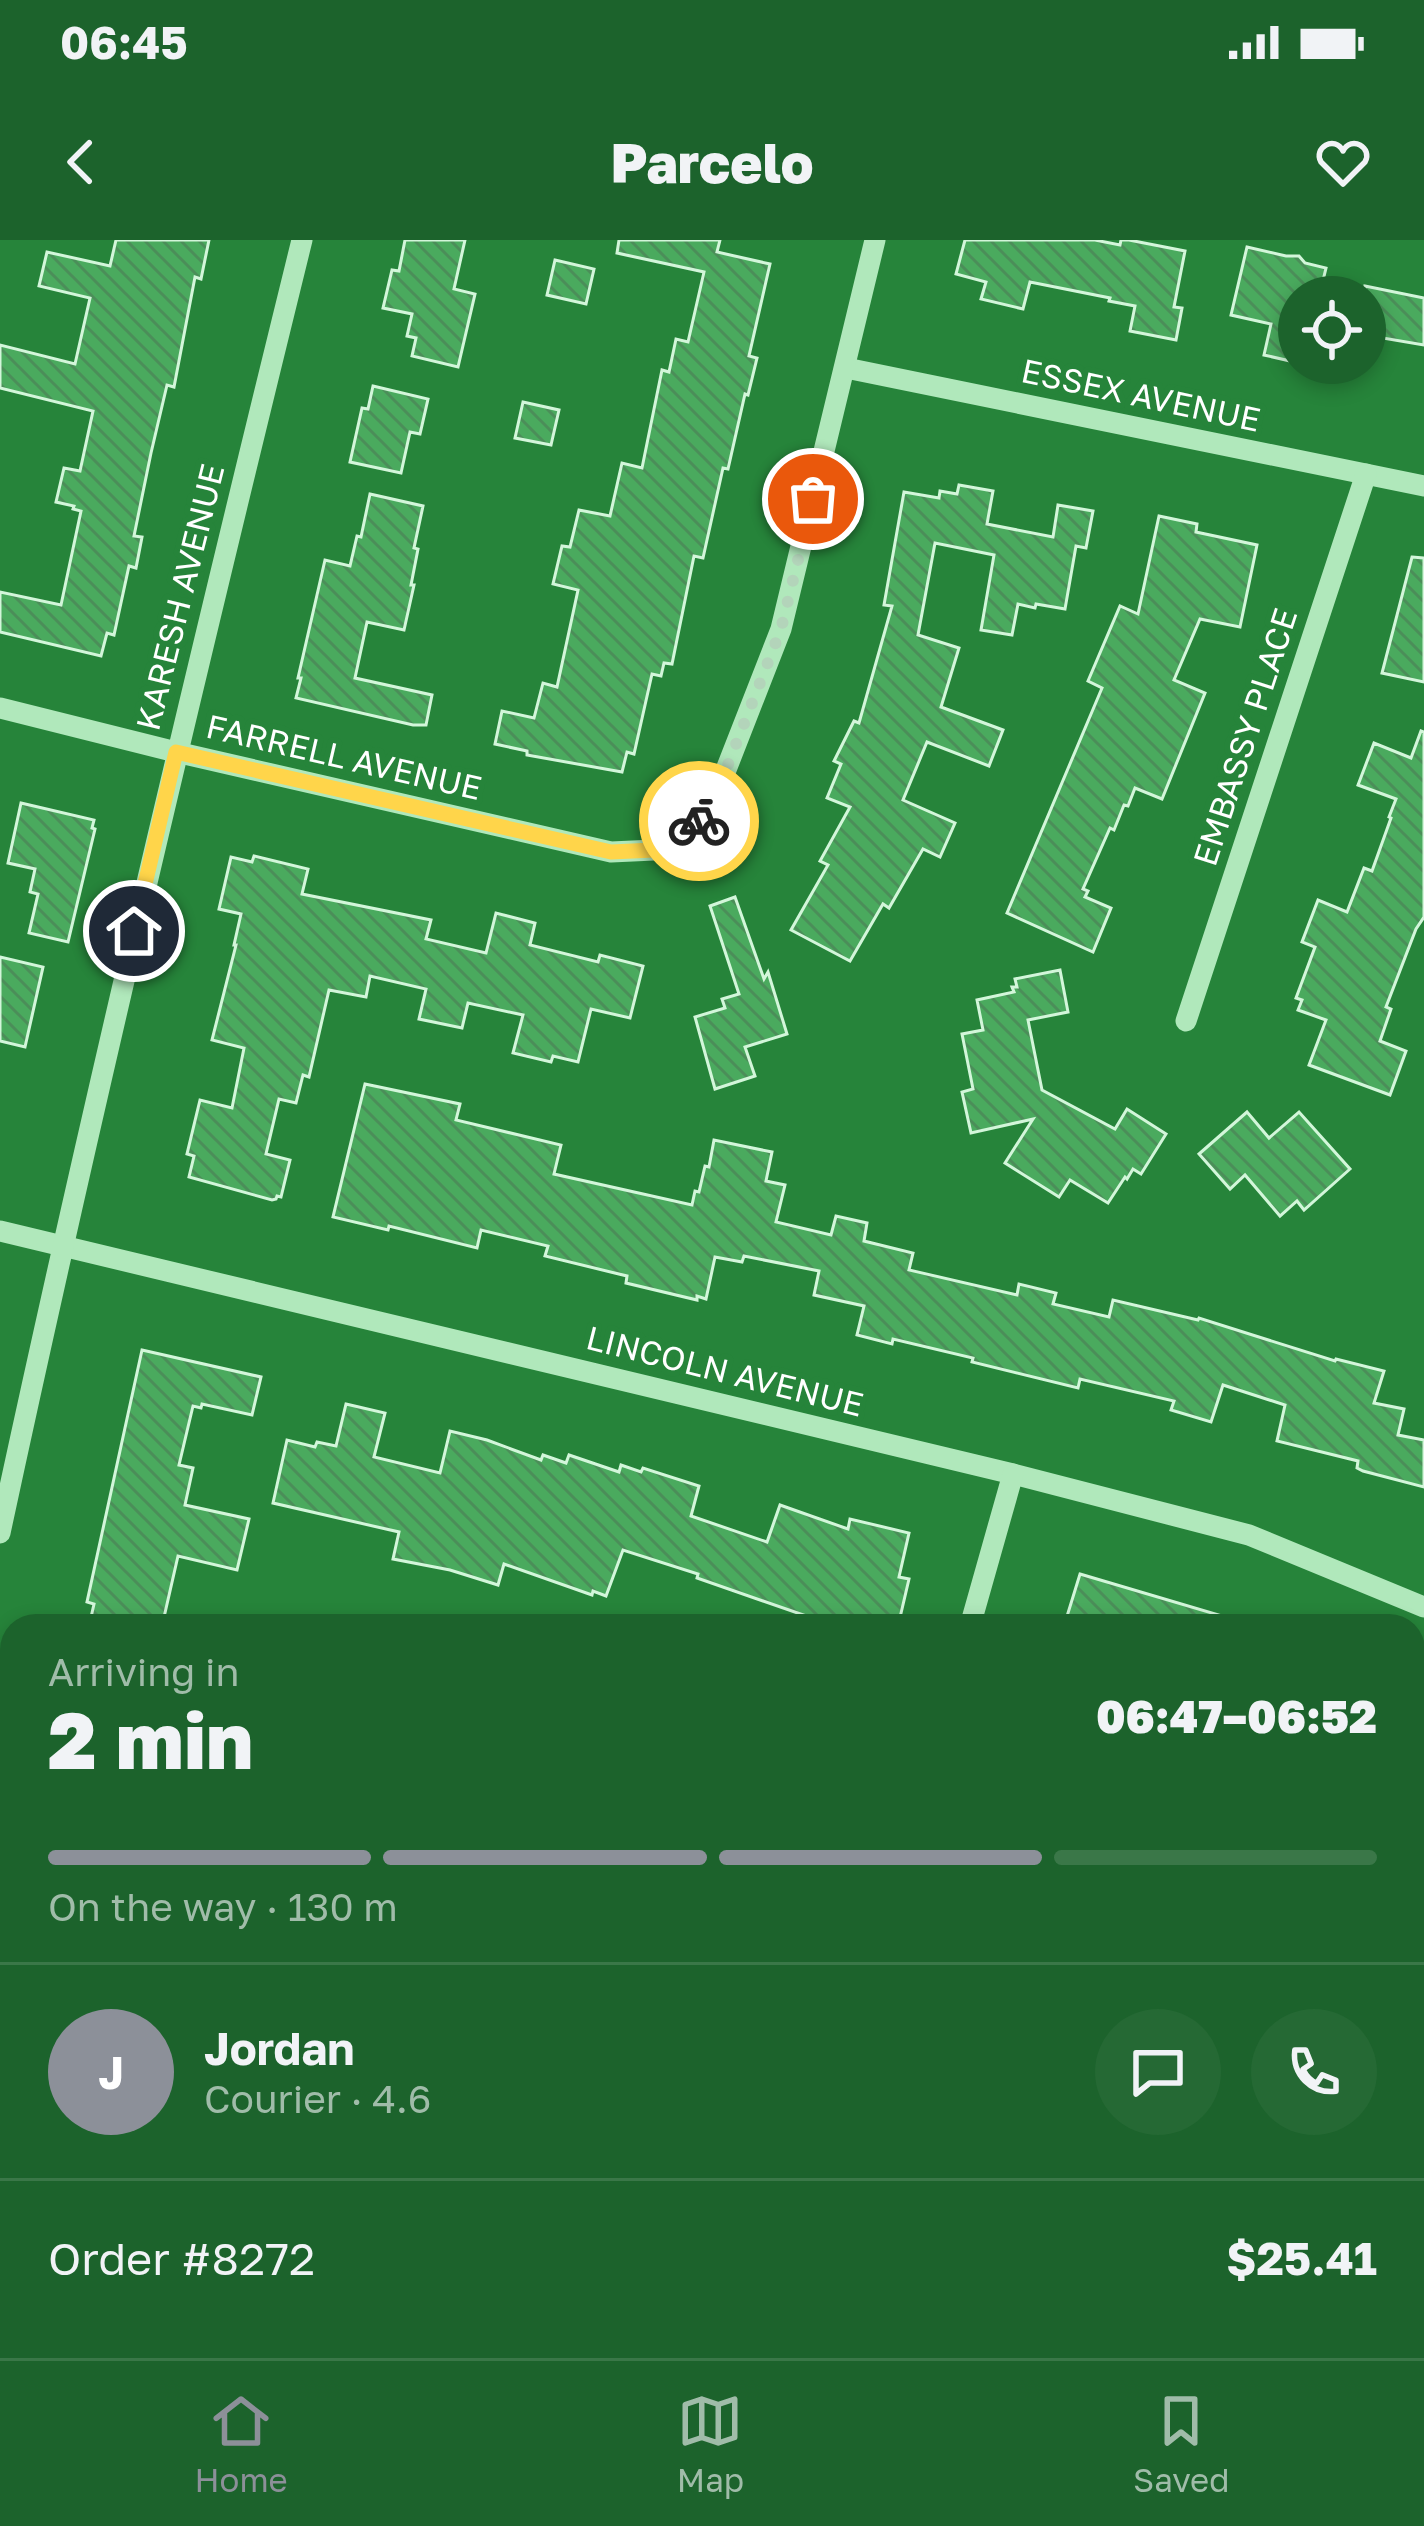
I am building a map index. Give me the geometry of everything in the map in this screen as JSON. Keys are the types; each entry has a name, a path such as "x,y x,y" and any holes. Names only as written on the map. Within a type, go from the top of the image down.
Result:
{"street":[{"name":"KARESH AVENUE","path":"0,1533 176,752 302,240"},
{"path":"845,368 875,240"},
{"name":"FARRELL AVENUE","path":"0,708 611,852 676,849 713,803 781,629 845,368"},
{"name":"ESSEX AVENUE","path":"845,368 1424,486"},
{"name":"EMBASSY PLACE","path":"1186,1021 1366,474"},
{"name":"LINCOLN AVENUE","path":"0,1232 1249,1534 1424,1607"},
{"path":"973,1614 1013,1474"}],"building":[{"path":"116,240 209,240 201,279 195,277 174,387 167,385 151,453 134,536 142,537 136,568 129,566 114,635 107,633 101,656 0,632 0,592 61,605 81,511 56,502 64,468 80,471 93,411 0,388 0,345 75,364 90,298 39,286 47,252 110,266"},
{"path":"405,240 465,240 454,289 475,294 458,367 412,356 416,338 407,336 412,314 383,308 392,270 399,271"},
{"path":"619,240 720,240 717,252 770,264 749,356 757,358 728,469 723,468 703,558 694,556 672,664 664,663 661,676 652,674 634,754 627,752 622,772 527,755 527,751 495,744 502,711 534,718 543,683 557,687 578,590 553,584 562,546 570,547 579,510 610,516 622,463 642,468 662,370 669,372 676,339 688,342 704,272 617,253"},
{"path":"965,240 1095,240 1120,245 1121,240 1129,240 1185,251 1174,307 1182,308 1176,340 1130,331 1135,306 1110,298 1030,282 1023,309 981,299 986,282 956,274"},
{"path":"1247,247 1299,256 1305,263 1326,268 1324,276 1278,276 1278,358 1264,355 1271,324 1231,315"},
{"path":"555,260 594,269 586,304 547,295"},
{"path":"1386,290 1424,298 1424,345 1386,339"},
{"path":"373,386 428,399 420,434 410,432 401,473 350,462 362,408 368,409"},
{"path":"523,402 559,410 551,445 515,438"},
{"path":"959,485 993,491 987,524 1053,537 1058,505 1093,511 1086,548 1076,546 1065,609 1018,604 1012,635 981,630 994,555 935,543 918,635 959,648 941,707 1003,730 989,766 927,742 903,800 955,823 940,857 923,849 889,908 883,904 850,961 791,930 828,865 820,861 850,807 827,798 841,764 834,761 854,721 859,723 892,606 884,605 904,492 939,498 940,491 957,494"},
{"path":"370,494 423,506 404,630 367,622 355,678 432,695 426,725 296,698 325,560 350,566"},
{"path":"1159,516 1197,524 1196,532 1257,545 1240,627 1200,619 1174,680 1205,693 1162,799 1135,788 1114,830 1110,828 1083,889 1088,891 1085,897 1111,908 1093,952 1007,913 1102,688 1088,681 1120,606 1138,614"},
{"path":"1412,557 1424,558 1424,682 1382,673"},
{"path":"1421,731 1424,917 1386,1007 1391,1009 1380,1041 1406,1051 1390,1095 1309,1065 1326,1020 1298,1010 1302,1000 1296,998 1315,947 1302,942 1318,900 1347,912 1364,868 1372,871 1391,818 1396,799 1358,785 1374,743 1411,758"},
{"path":"21,803 94,820 68,942 29,933 38,894 30,892 35,869 8,863"},
{"path":"254,856 308,869 302,894 431,920 426,939 486,953 496,913 535,923 530,945 598,962 600,955 643,966 630,1018 591,1009 578,1062 553,1056 551,1062 513,1053 523,1015 468,1003 462,1028 419,1019 426,989 370,976 366,997 329,990 309,1077 303,1075 296,1103 279,1099 266,1154 290,1160 281,1197 272,1200 189,1177 194,1156 187,1154 200,1100 232,1108 244,1048 212,1040 241,914 219,909 231,857 252,862"},
{"path":"735,897 764,979 768,972 787,1034 745,1047 755,1076 715,1089 695,1017 725,1008 722,999 739,994 710,906"},
{"path":"0,957 43,967 25,1047 0,1041"},
{"path":"1060,970 1068,1012 1028,1020 1042,1090 1115,1129 1127,1109 1166,1134 1141,1174 1133,1169 1108,1203 1070,1180 1059,1197 1005,1163 1033,1119 971,1133 962,1092 973,1089 962,1034 983,1030 977,1000 1014,992 1015,979"},
{"path":"365,1084 460,1104 456,1120 561,1145 554,1174 692,1205 705,1166 709,1167 714,1140 772,1152 766,1181 785,1185 776,1222 831,1235 836,1216 867,1223 864,1241 913,1253 909,1270 1017,1295 1019,1284 1056,1293 1053,1304 1109,1317 1113,1300 1199,1318 1335,1361 1384,1371 1374,1403 1404,1409 1398,1435 1424,1440 1424,1487 1363,1471 1357,1468 1358,1461 1277,1441 1285,1405 1223,1385 1211,1422 1171,1410 1174,1401 1080,1379 1078,1388 972,1362 973,1358 857,1335 864,1306 814,1295 819,1271 744,1256 742,1262 715,1257 706,1299 697,1296 697,1300 626,1283 627,1276 545,1256 548,1246 481,1230 477,1248 333,1217"},
{"path":"1247,1112 1269,1138 1299,1112 1350,1169 1304,1210 1297,1201 1280,1216 1245,1175 1230,1189 1199,1154"},
{"path":"142,1350 261,1377 252,1415 193,1406 179,1465 193,1468 185,1505 249,1519 237,1570 178,1556 165,1614 92,1614 94,1604 87,1602"},
{"path":"346,1404 385,1413 374,1457 440,1473 450,1431 541,1460 543,1455 566,1463 569,1455 619,1472 621,1465 641,1472 643,1468 699,1486 691,1516 767,1542 780,1505 848,1529 850,1519 909,1533 899,1577 909,1579 901,1614 800,1614 623,1550 606,1596 504,1564 498,1585 393,1559 399,1532 273,1503 287,1440 336,1446"},
{"path":"1080,1574 1215,1614 1068,1614"}],"way so far":[{"path":"699,821 713,803 781,629 813,499"}],"route":[{"path":"134,931 176,752 611,852 676,849 699,821"}]}
